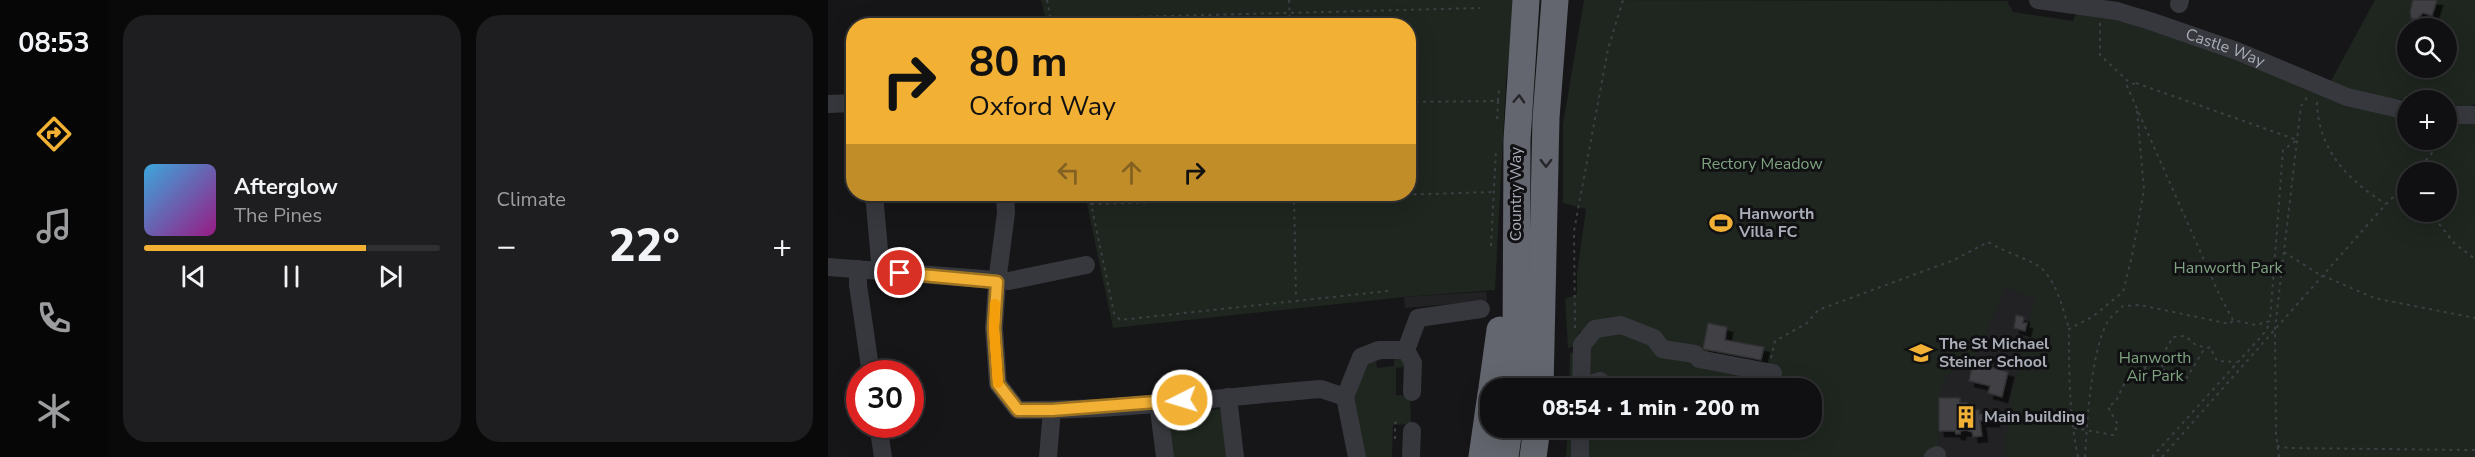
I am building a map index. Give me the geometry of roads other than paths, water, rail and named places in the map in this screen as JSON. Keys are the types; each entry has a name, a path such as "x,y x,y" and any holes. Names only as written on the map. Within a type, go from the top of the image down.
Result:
{"highway":[{"name":"Country Way","path":"1514,378 1516,342 1503,137 1526,0"},
{"name":"Country Way","path":"1540,378 1546,118 1555,0"},
{"path":"1493,378 1498,345 1503,137"},
{"path":"1546,192 1555,378"},
{"path":"1482,457 1485,438"},
{"path":"1505,457 1508,438"},
{"path":"1533,457 1536,438"},
{"path":"1552,457 1553,438"}],"street":[{"name":"Castle Way","path":"2038,0 2097,9 2120,6 2347,97 2397,108"},
{"path":"828,104 846,103"},
{"path":"875,201 881,272"},
{"path":"1005,201 994,328 998,384 1018,410 1052,410 1321,389 1345,397"},
{"path":"828,267 997,282 1086,265"},
{"path":"858,268 858,285 869,360"},
{"path":"1412,392 1413,363 1406,350 1418,318 1481,309"},
{"path":"1581,378 1582,345 1595,329 1621,325 1653,338 1662,349 1695,354 1699,359 1771,373"},
{"path":"1357,457 1345,397 1361,357 1378,350 1406,350"},
{"path":"1228,396 1235,457"},
{"path":"1158,402 1165,457"},
{"path":"1048,457 1052,410"},
{"path":"1411,457 1412,431"},
{"path":"880,438 883,457"},
{"path":"1580,457 1581,438"}],"place":[{"name":"Hanworth Villa FC","path":"1721,223"},
{"name":"The St Michael Steiner School","path":"1921,353"},
{"name":"Main building","path":"1966,417"}],"park label":[{"name":"Rectory Meadow","path":"1762,164"},
{"name":"Hanworth Park","path":"2228,268"},
{"name":"Hanworth Air Park","path":"2155,367"}]}
